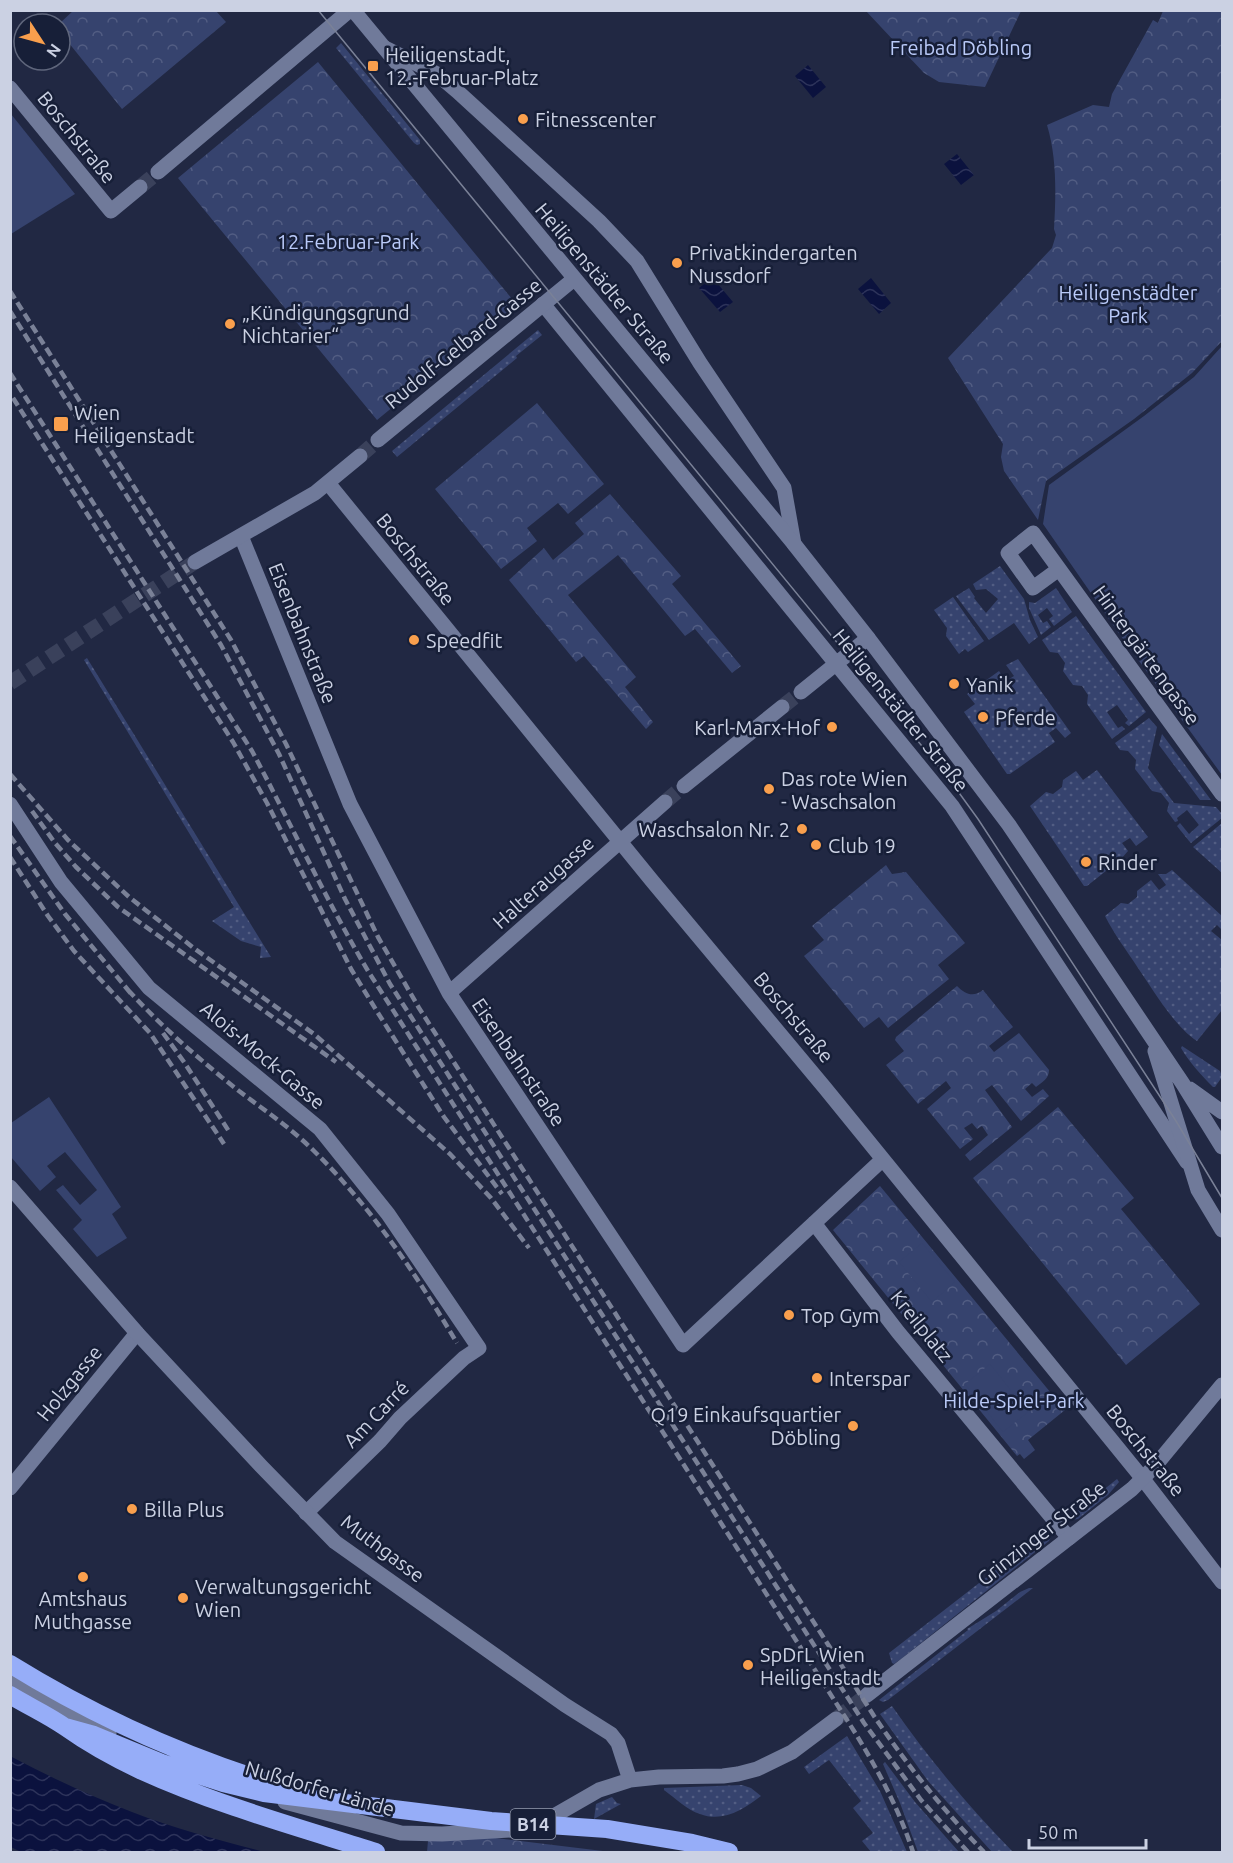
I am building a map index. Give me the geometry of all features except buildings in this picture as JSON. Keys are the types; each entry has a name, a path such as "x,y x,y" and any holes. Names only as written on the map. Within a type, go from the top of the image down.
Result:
{"highway":[{"path":"10,1664 70,1700 145,1737 253,1778 336,1802"},
{"name":"B14","path":"10,1695 65,1727 94,1735 162,1764 264,1793 491,1821 607,1829 692,1843 729,1852"},
{"path":"65,1727 91,1746 178,1787 227,1806 376,1852"}],"street":[{"name":"Heiligenstädter Straße","path":"352,10 794,544 867,638 1009,825 1183,1084 1222,1147"},
{"path":"158,172 352,10"},
{"name":"Heiligenstädter Straße","path":"385,48 437,74 599,221 637,261 700,363 784,488 794,544"},
{"name":"Boschstraße","path":"10,88 111,211 140,187"},
{"name":"Rudolf-Gelbard-Gasse","path":"378,440 574,279"},
{"name":"Heiligenstädter Straße","path":"543,304 952,806 1191,1167"},
{"path":"195,562 287,510 328,483 360,456"},
{"name":"Boschstraße","path":"328,483 825,1088 1143,1479 1222,1582"},
{"name":"Eisenbahnstraße","path":"241,536 350,804 449,993 683,1345 882,1160"},
{"name":"Hintergärtengasse","path":"1059,569 1222,794"},
{"path":"801,692 867,638"},
{"path":"684,786 782,707"},
{"name":"Halteraugasse","path":"449,993 665,802"},
{"name":"Alois-Mock-Gasse","path":"10,804 61,882 149,988 320,1129 388,1214 479,1348"},
{"name":"Heiligenstädter Straße","path":"1151,1038 1198,1190 1222,1230"},
{"path":"1183,1084 1222,1112"},
{"name":"Muthgasse","path":"10,1187 137,1334 335,1542 565,1705 610,1734 618,1743 630,1780"},
{"name":"Kreilplatz","path":"814,1223 898,1332 1069,1538"},
{"name":"Holzgasse","path":"10,1488 137,1334"},
{"name":"Am Carré","path":"306,1513 446,1373 479,1348"},
{"name":"Grinzinger Straße","path":"867,1695 1143,1479 1222,1385"},
{"name":"Nußdorfer Lände","path":"10,1680 62,1711 172,1762 268,1798 401,1833 442,1834 511,1830 552,1817 585,1797 630,1780"},
{"path":"630,1780 738,1774 771,1763 792,1752 836,1719"}],"green space":[{"path":"74,10 216,11 226,22 122,109 72,47 72,12"},
{"name":"Freibad Döbling","path":"866,11 1021,11 985,87 939,82 924,73"},
{"name":"Heiligenstädter Park","path":"1163,11 1222,11 1222,341 1192,373 1134,419 1046,481 1038,520 1004,471 1001,457 1003,444 948,358 1052,248 1056,235 1054,229 1055,176 1053,150 1047,125 1093,105 1109,107 1112,94 1153,20 1158,23"},
{"path":"341,43 420,140 420,144 414,143 336,48"},
{"name":"12.Februar-Park","path":"318,62 517,305 377,420 178,178"},
{"path":"11,114 75,194 10,234"},
{"path":"538,330 542,335 516,356 517,358 397,457 392,451"},
{"path":"1222,346 1222,775 1043,524 1049,485 1194,377"},
{"path":"537,403 604,484 568,514 558,503 527,528 537,541 501,569 435,489"},
{"path":"610,494 681,576 672,584 741,666 732,673 695,629 685,636 618,555 568,595 636,677 625,687 653,722 646,729 584,656 576,662 509,580 544,548 553,560 584,534 575,523"},
{"path":"1000,566 1024,599 1038,637 1029,644 1014,623 989,640 956,596 969,588 986,613 998,599 986,589 976,590 973,584"},
{"path":"1056,588 1072,612 1054,626 1049,619 1053,616 1047,608 1038,615 1043,623 1047,621 1051,627 1041,635 1029,608 1029,602 1035,603"},
{"path":"953,597 984,641 968,652 965,649 959,654 946,636 947,628 934,610"},
{"path":"1076,616 1146,712 1129,726 1125,723 1128,720 1117,705 1107,712 1118,728 1122,726 1125,729 1112,739 1087,704 1088,695 1082,686 1073,685 1063,671 1065,663 1058,653 1050,652 1042,640"},
{"path":"87,658 271,957 260,958 261,947 241,941 212,921 234,907 84,660"},
{"path":"1018,659 1071,733 1065,738 1056,728 1049,733 1055,742 1007,774 964,712 975,704 967,694 999,671 1006,681 1014,676 1006,665"},
{"path":"1149,718 1157,727 1148,768 1174,803 1216,807 1222,814 1222,818 1191,843 1177,826 1180,823 1189,834 1199,825 1187,810 1175,822 1167,811 1169,803 1161,793 1152,791 1135,769 1136,760 1128,751 1120,750 1115,743"},
{"path":"1162,734 1211,800 1200,800 1159,745"},
{"path":"1097,770 1148,837 1136,846 1130,838 1122,843 1128,851 1121,859 1084,886 1030,806 1046,792 1053,794 1062,787 1063,780 1076,771 1083,780"},
{"path":"1222,823 1222,873 1193,847"},
{"path":"886,865 892,874 906,872 965,943 938,965 949,979 888,1028 879,1017 864,1028 804,956 824,940 812,926"},
{"path":"1172,870 1222,916 1222,930 1217,925 1211,931 1222,940 1222,1010 1197,1041 1165,1008 1105,916 1121,903 1128,904 1137,897 1137,891 1151,880 1159,890 1166,885 1158,874 1166,874"},
{"path":"957,986 969,994 976,994 983,990 1013,1027 989,1046 994,1052 1019,1033 1049,1070 1043,1082 1036,1087 1032,1083 1025,1089 1032,1097 1043,1089 1049,1096 1021,1121 992,1085 985,1090 1012,1127 970,1161 965,1155 988,1135 982,1126 977,1129 972,1123 964,1128 973,1139 960,1149 927,1109 951,1088 946,1081 918,1104 886,1065 904,1051 895,1040 896,1037"},
{"path":"1182,1046 1220,1071 1222,1077 1215,1087 1191,1063 1181,1048"},
{"path":"49,1097 121,1207 112,1214 127,1238 97,1257 73,1229 82,1220 56,1190 63,1185 80,1205 97,1190 65,1152 47,1166 56,1177 40,1191 11,1157 11,1123"},
{"path":"1058,1107 1134,1198 1121,1209 1200,1304 1126,1365 973,1178"},
{"name":"Hilde-Spiel-Park","path":"880,1186 1065,1410 1028,1440 1035,1450 1024,1459 1020,1454 1017,1456 833,1230"},
{"path":"922,1243 955,1282 932,1302 899,1262"},
{"path":"990,1364 1028,1412 1003,1432 965,1384"},
{"path":"1117,1479 1119,1482 1108,1495 1078,1519 1067,1519"},
{"path":"1051,1527 1053,1533 1049,1541 901,1659 892,1663 889,1653"},
{"path":"1029,1588 1033,1588 888,1700 883,1702 879,1700 967,1629"},
{"path":"892,1706 949,1782 1013,1852 992,1852 928,1781 880,1714"},
{"path":"847,1736 880,1791 907,1852 871,1852 862,1841 873,1833 853,1808 861,1801 829,1760 809,1774 804,1767"},
{"path":"885,1762 915,1802 959,1852 918,1852 883,1764"},
{"path":"742,1785 751,1788 761,1796 740,1810 717,1817 695,1812 664,1790 664,1788"},
{"path":"612,1797 621,1804 594,1819 596,1804"},
{"path":"429,1830 611,1852 427,1852"}],"water":[{"path":"808,65 826,87 813,98 795,76"},
{"path":"957,154 974,175 961,185 944,164"},
{"path":"712,277 733,302 720,312 699,288"},
{"path":"871,278 891,303 879,314 858,289"},
{"path":"10,1756 70,1786 132,1812 181,1829 264,1852 21,1852 11,1847"}],"tunnel":[{"path":"140,187 158,172"},
{"path":"360,456 378,440"},
{"path":"10,683 195,562"},
{"path":"782,707 801,692"},
{"path":"665,802 684,786"},
{"path":"836,1719 867,1695"}],"tram line":[{"path":"318,10 949,779 978,819 1176,1121 1222,1198"}],"railway":[{"path":"10,291 231,640 286,744 378,937 419,1008 874,1716 926,1787 984,1852"},
{"path":"10,311 221,645 279,754 345,899 390,984 864,1723 921,1800 968,1852"},
{"path":"10,373 252,751 368,971 854,1731 887,1790 913,1852"},
{"path":"13,398 233,742 267,803 351,969 378,1013 444,1117 502,1194"},
{"path":"10,774 68,840 129,897 195,949 314,1034 450,1154 491,1198 529,1248"},
{"path":"32,811 76,867 118,907 336,1062"},
{"path":"10,836 65,914 133,996"},
{"path":"10,857 74,951 150,1033 224,1144"},
{"path":"128,990 196,1055 296,1135 335,1172 392,1242 457,1343"},
{"path":"163,1033 230,1133"}],"place":[{"name":"Heiligenstadt, 12.-Februar-Platz","path":"373,66"},
{"name":"Fitnesscenter","path":"523,119"},
{"name":"Privatkindergarten Nussdorf","path":"677,263"},
{"name":"„Kündigungsgrund Nichtarier“","path":"230,324"},
{"name":"Wien Heiligenstadt","path":"61,424"},
{"name":"Speedfit","path":"414,640"},
{"name":"Yanik","path":"954,684"},
{"name":"Pferde","path":"983,717"},
{"name":"Karl-Marx-Hof","path":"832,727"},
{"name":"Das rote Wien - Waschsalon","path":"769,789"},
{"name":"Waschsalon Nr. 2","path":"802,829"},
{"name":"Club 19","path":"816,845"},
{"name":"Rinder","path":"1086,862"},
{"name":"Top Gym","path":"789,1315"},
{"name":"Interspar","path":"817,1378"},
{"name":"Q19 Einkaufsquartier Döbling","path":"853,1426"},
{"name":"Billa Plus","path":"132,1509"},
{"name":"Amtshaus Muthgasse","path":"83,1577"},
{"name":"Verwaltungsgericht Wien","path":"183,1598"},
{"name":"SpDrL Wien Heiligenstadt","path":"748,1665"}]}
